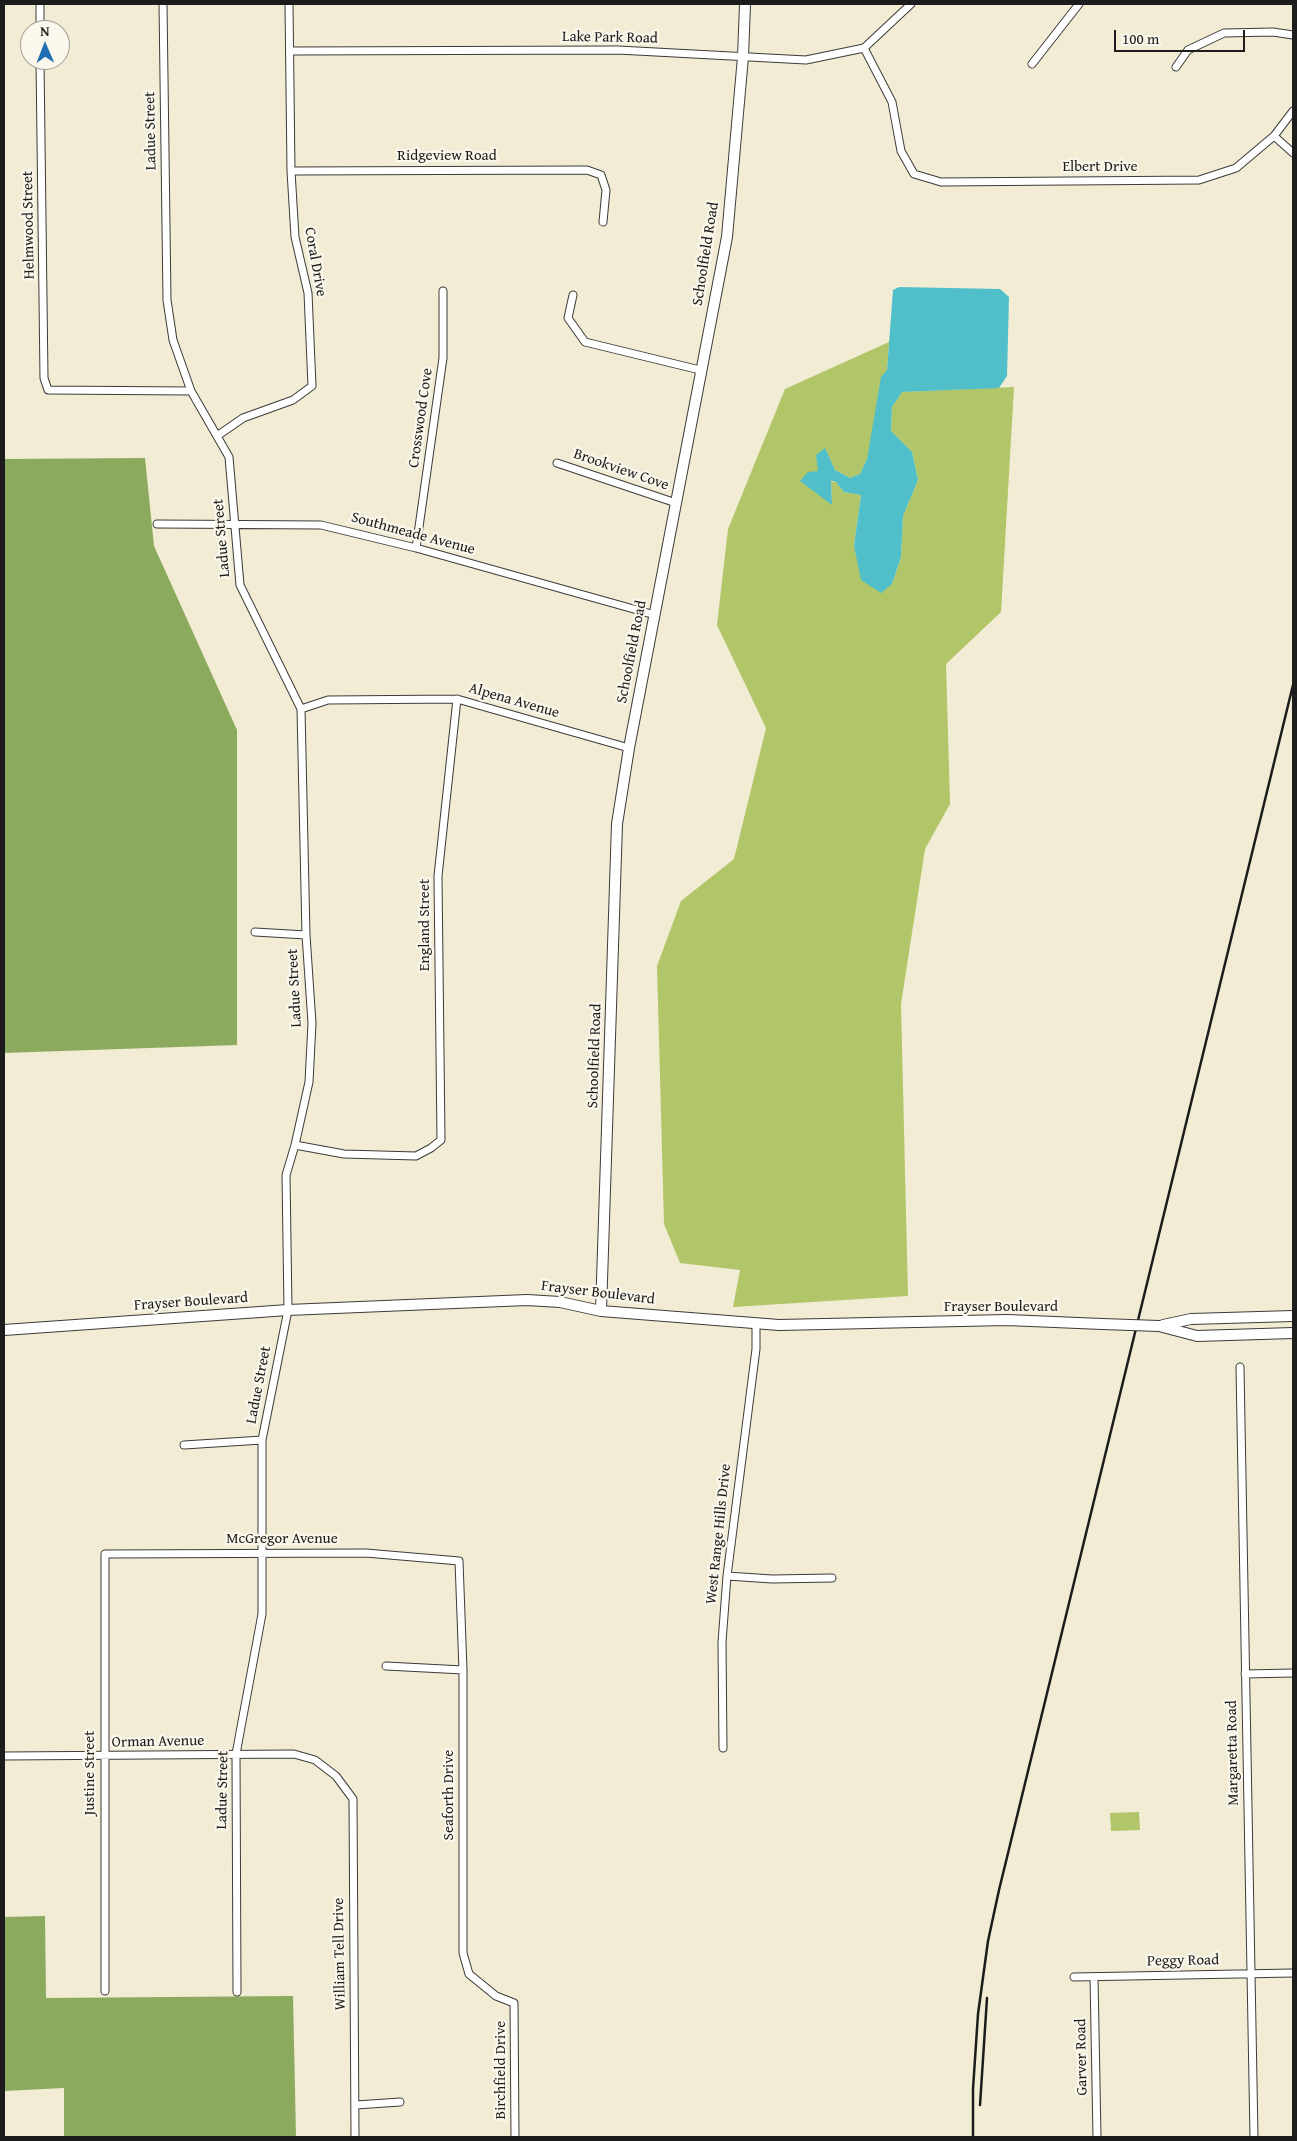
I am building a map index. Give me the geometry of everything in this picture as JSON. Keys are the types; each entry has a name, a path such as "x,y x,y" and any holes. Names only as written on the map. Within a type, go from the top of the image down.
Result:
{"main road":[{"name":"Schoolfield Road","path":"601,1311 617,824 629,748 727,237 743,57 745,4"},
{"name":"Frayser Boulevard","path":"4,1330 288,1310 527,1300 560,1302 601,1311 780,1325 1007,1320 1160,1326"},
{"path":"1160,1326 1191,1319 1293,1316"},
{"path":"1160,1326 1197,1336 1293,1333"}],"street":[{"path":"40,4 40,20"},
{"name":"Ladue Street","path":"163,4 167,300 173,340 191,391 229,457 240,585 301,710 306,935 312,1033 308,1082 295,1145 286,1175 288,1310 262,1440 262,1614 236,1754 237,1992"},
{"name":"Coral Drive","path":"218,436 244,418 294,400 312,386 308,293 295,237 289,4"},
{"path":"864,48 911,4"},
{"path":"1032,64 1079,4"},
{"path":"1176,67 1188,50 1224,33 1273,32 1293,35"},
{"name":"Lake Park Road","path":"290,50 618,50 806,60 864,48"},
{"name":"Elbert Drive","path":"864,48 892,102 901,151 914,174 941,182 1199,180 1236,168 1274,136 1293,111"},
{"name":"Helmwood Street","path":"40,70 44,378 48,390 191,391"},
{"path":"1274,136 1293,153"},
{"name":"Ridgeview Road","path":"292,171 587,170 600,175 606,190 603,222"},
{"name":"Crosswood Cove","path":"416,548 443,358 443,291"},
{"path":"573,295 568,318 585,342 700,370"},
{"name":"Brookview Cove","path":"557,463 676,503"},
{"name":"Southmeade Avenue","path":"157,524 235,526 321,525 416,548 655,615"},
{"name":"Alpena Avenue","path":"301,710 328,700 457,699 629,748"},
{"name":"England Street","path":"295,1145 344,1154 416,1156 441,1140 438,876 457,699"},
{"path":"255,932 306,935"},
{"name":"West Range Hills Drive","path":"723,1748 722,1642 727,1576 756,1349 756,1323"},
{"name":"Margaretta Road","path":"1240,1367 1254,2137"},
{"path":"184,1445 262,1440"},
{"name":"McGregor Avenue","path":"105,1554 366,1553 459,1561"},
{"name":"Justine Street","path":"105,1554 105,1991"},
{"name":"Seaforth Drive","path":"459,1561 463,1670 464,1953 469,1974 496,1996 514,2003"},
{"path":"727,1576 772,1579 832,1578"},
{"path":"386,1666 463,1670"},
{"path":"1245,1674 1293,1673"},
{"name":"Orman Avenue","path":"4,1756 294,1754 315,1760 336,1776"},
{"name":"William Tell Drive","path":"336,1776 352,1799 356,2105 354,2137"},
{"name":"Peggy Road","path":"1074,1977 1293,1972"},
{"name":"Garver Road","path":"1094,1977 1097,2137"},
{"name":"Birchfield Drive","path":"514,2003 514,2137"},
{"path":"356,2105 400,2102"}],"green space":[{"path":"889,342 887,370 867,459 860,474 850,478 835,470 825,449 832,504 831,482 835,481 844,492 861,495 854,546 892,584 901,557 903,516 918,480 912,452 891,431 892,407 901,392 1014,387 1001,612 946,664 950,804 925,849 901,1004 908,1296 733,1307 740,1270 680,1263 664,1224 657,966 681,901 734,859 766,728 717,625 728,529 785,389"},
{"path":"145,458 154,546 237,730 237,1045 4,1053 4,459"},
{"path":"1139,1812 1140,1830 1111,1831 1110,1813"},
{"path":"45,1916 46,1998 293,1996 296,2137 64,2137 64,2088 4,2091 4,1917"}],"water":[{"path":"899,287 1000,289 1009,297 1007,376 999,388 902,392 892,407 891,431 912,452 918,480 903,516 901,557 892,584 881,593 861,580 854,546 861,495 844,492 835,481 831,481 832,505 800,481 808,472 818,471 816,455 825,448 835,470 850,478 860,474 867,459 881,377 887,370 893,290"}],"railway":[{"path":"973,2137 973,2089 978,2014 988,1941 999,1890 1293,685"},
{"path":"980,2105 987,1998"}]}
